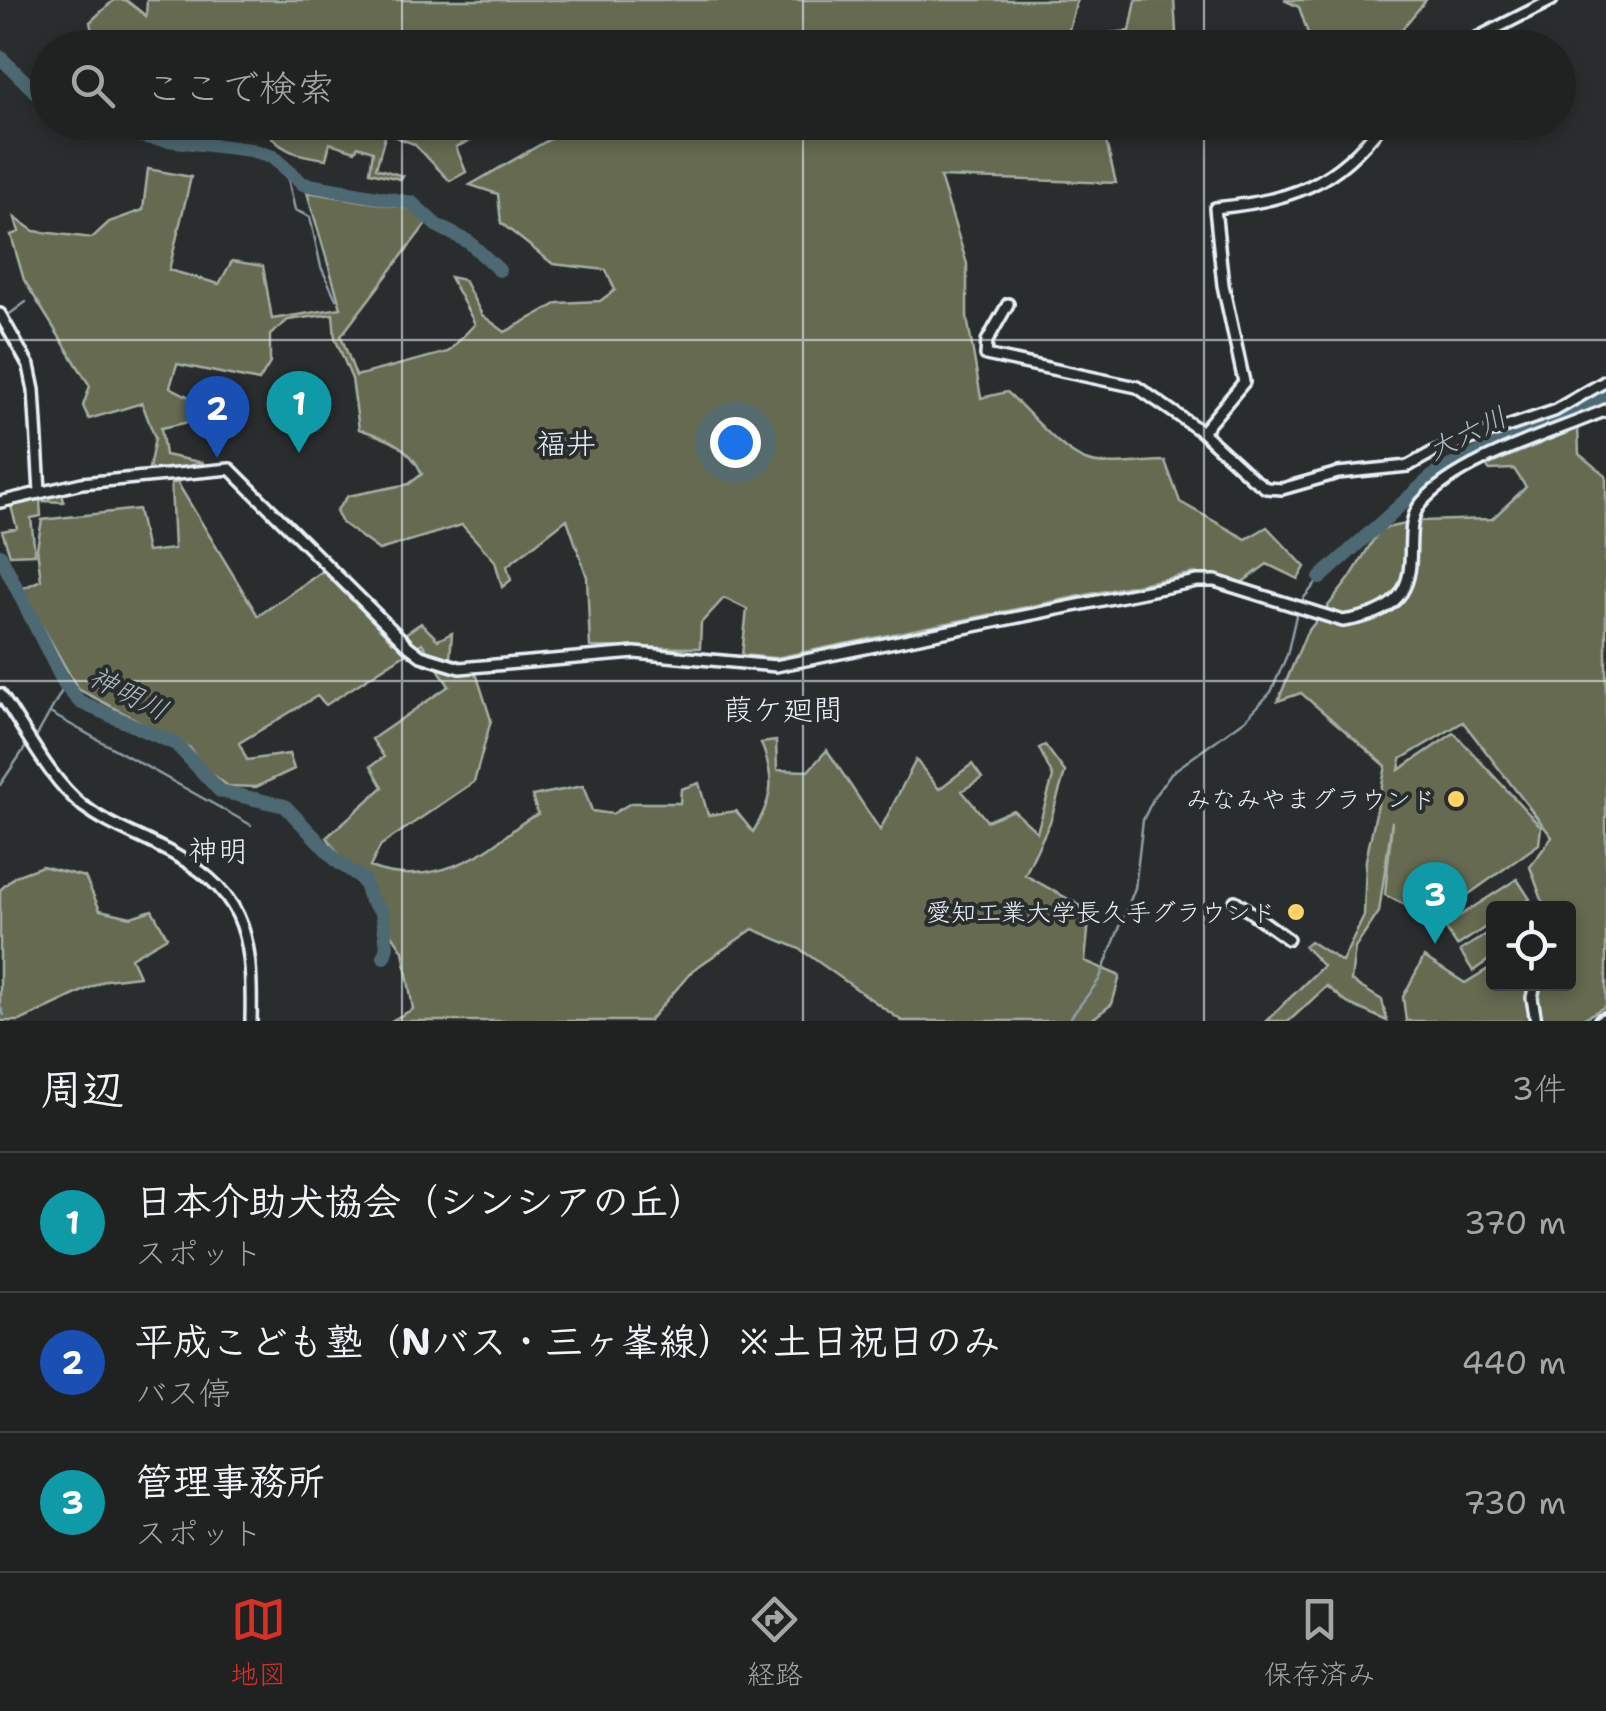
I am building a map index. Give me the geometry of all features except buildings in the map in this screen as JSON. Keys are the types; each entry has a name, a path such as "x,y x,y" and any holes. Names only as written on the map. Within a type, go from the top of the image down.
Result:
{"street":[{"path":"1493,30 1552,0"},
{"path":"1202,432 1244,382 1223,284 1215,208 1283,200 1309,190 1362,152 1370,140"},
{"path":"1008,304 987,341 986,356 1138,387 1202,432 1266,488 1282,489 1338,473 1408,466 1435,451 1554,411 1606,381"},
{"path":"0,314 28,366 34,390 40,492"},
{"path":"0,502 82,483 230,469 421,656 460,668 635,654 776,666 1197,581 1215,581 1312,614 1343,620 1365,617 1388,604 1407,584 1413,563 1414,515 1430,494 1473,467 1606,410"},
{"path":"0,694 78,802 122,831 198,868 225,892 237,908 251,950 252,1021"},
{"path":"1235,902 1288,939"},
{"path":"1533,991 1536,1021"}],"green space":[{"path":"114,0 126,0 146,16 147,0 1077,0 1069,30 92,30 90,22"},
{"path":"1136,0 1174,0 1176,30 1130,30"},
{"path":"1284,0 1426,0 1401,30 1307,30 1299,7"},
{"path":"275,140 384,140 376,168 403,176 400,179 370,172 373,151 358,146 355,151 330,143 326,159 281,146"},
{"path":"404,140 471,140 456,147 466,172 450,181 414,144"},
{"path":"548,140 1106,140 1116,183 940,177 967,264 967,317 981,398 1007,392 1055,439 1085,460 1113,464 1165,461 1180,502 1246,539 1267,527 1305,567 1298,579 1267,564 1240,584 1194,573 775,658 742,655 747,609 724,598 701,623 700,648 590,647 587,577 567,519 507,566 511,580 502,587 495,561 462,525 379,550 342,523 336,511 348,496 409,484 422,474 404,450 359,429 352,379 335,338 333,314 288,320 270,335 270,363 259,381 177,364 170,387 201,403 194,421 161,428 165,455 204,463 148,474 155,438 142,403 89,419 83,406 90,386 24,280 11,235 19,232 15,218 34,231 92,238 109,222 143,210 148,169 191,177 169,270 219,284 232,261 263,266 272,319 341,308 307,192 412,209 426,224 341,336 356,376 448,352 475,324 450,277 464,280 482,315 505,332 558,303 600,301 615,290 606,270 553,264 501,223 498,194 470,185"},
{"path":"1578,428 1579,454 1606,476 1606,1006 1579,1021 1406,1021 1403,997 1424,957 1465,983 1486,970 1486,991 1576,991 1576,901 1542,901 1530,867 1552,837 1463,722 1401,759 1399,770 1454,733 1541,827 1539,844 1434,919 1385,895 1392,821 1379,912 1355,948 1351,981 1382,1000 1387,1021 1347,1003 1327,986 1289,1021 1266,1021 1323,966 1304,946 1310,941 1342,962 1364,916 1366,860 1386,766 1301,693 1278,701 1306,634 1350,578 1380,529 1421,521 1492,519 1526,487 1514,469 1490,470 1486,466"},
{"path":"177,482 258,616 323,571 393,642 421,623 438,640 452,633 450,658 477,676 491,720 474,782 381,845 370,867 420,874 453,866 485,851 538,814 532,796 583,786 592,811 612,814 631,803 680,803 681,789 699,783 708,815 736,811 753,832 770,789 769,768 761,743 776,741 777,770 808,771 827,750 880,830 916,760 939,789 972,764 982,778 962,791 987,821 1013,810 1037,832 1053,777 1039,748 1045,745 1065,772 1050,822 1025,875 1090,911 1085,961 1120,976 1112,1004 1090,1021 902,1021 800,949 753,929 693,970 649,1021 391,1021 413,1009 403,951 327,837 383,787 371,766 384,757 372,739 449,686 422,643 326,705 317,696 239,743 247,760 289,754 294,769 256,787 228,786 201,766 190,748 78,689 21,589 41,580 37,548 42,520 138,509 147,552 174,549 171,484"},
{"path":"61,487 64,502 40,501 41,516 31,518 35,554 10,555 2,531 17,528 9,499"},
{"path":"42,866 85,877 100,910 131,917 152,910 167,937 131,958 139,976 106,980 20,1021 0,1021 0,890 15,876"},
{"path":"1517,879 1530,899 1486,901 1486,927 1457,946 1444,926"},
{"path":"1486,934 1486,962 1473,971 1460,951"}],"waterway":[{"path":"0,57 30,86"},
{"path":"168,140 251,150 273,157 303,184 412,203 436,225 469,242 499,270"},
{"path":"287,174 295,210 310,217 321,267 336,299"},
{"path":"7,316 26,302"},
{"name":"大六川","path":"1320,578 1437,472 1606,395"},
{"name":"神明川","path":"0,555 65,685 80,702 176,744 220,791 285,806 338,862 363,879 370,899 382,912 387,946 384,957"},
{"path":"1299,604 1320,578"},
{"path":"1068,1021 1099,980 1135,888 1143,820 1154,797 1171,773 1246,719 1271,692 1287,655 1297,611"},
{"path":"34,741 65,685"},
{"path":"50,713 251,825"},
{"path":"0,785 27,745"},
{"path":"0,1006 4,1015"}],"place":[{"name":"日本介助犬協会（シンシアの丘）","path":"299,453"},
{"name":"平成こども塾（Nバス・三ヶ峯線）※土日祝日のみ","path":"217,458"},
{"name":"みなみやまグラウンド","path":"1456,799"},
{"name":"愛知工業大学長久手グラウンド","path":"1296,912"},
{"name":"管理事務所","path":"1435,944"}],"district":[{"name":"福井","path":"566,443"},
{"name":"葭ケ廻間","path":"783,709"},
{"name":"神明","path":"218,850"}]}
